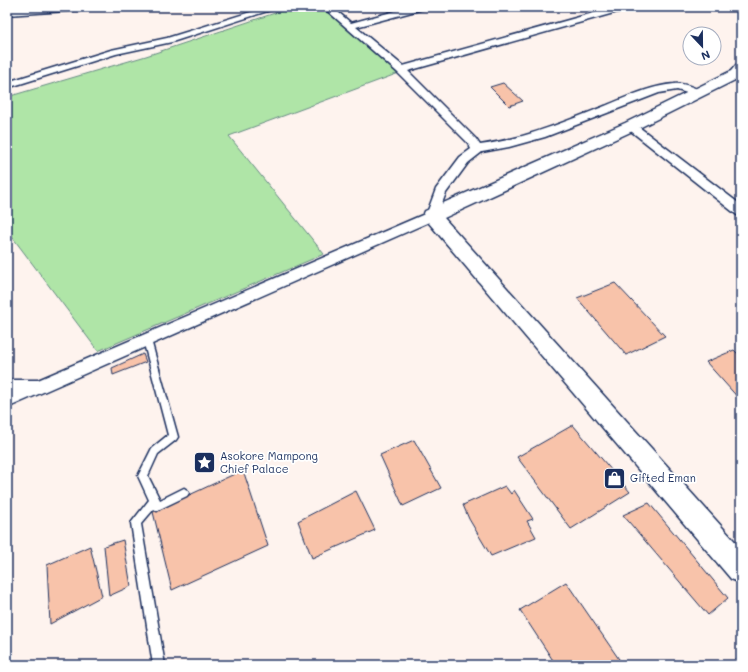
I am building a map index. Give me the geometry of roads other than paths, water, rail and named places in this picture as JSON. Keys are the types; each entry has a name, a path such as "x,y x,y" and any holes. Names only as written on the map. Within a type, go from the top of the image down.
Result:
{"street":[{"path":"7,12 81,7"},
{"path":"7,85 101,56 169,40 276,7"},
{"path":"327,7 402,70 472,141 477,149"},
{"path":"348,26 420,7"},
{"path":"587,7 599,15"},
{"path":"402,70 625,7"},
{"path":"7,401 432,216 631,126 736,74 741,68"},
{"path":"432,216 440,192 464,160 476,152 477,149 494,147 542,135 619,104 674,87 684,88 697,93"},
{"path":"631,126 741,212"},
{"path":"432,216 741,569"},
{"path":"7,387 44,385"}],"lane":[{"path":"147,340 174,437 155,452 143,476 157,506 184,493"},
{"path":"155,500 136,523 159,665"}],"place":[{"name":"Asokore Mampong Chief Palace","path":"204,462"},
{"name":"Gifted Eman","path":"614,478"}]}
